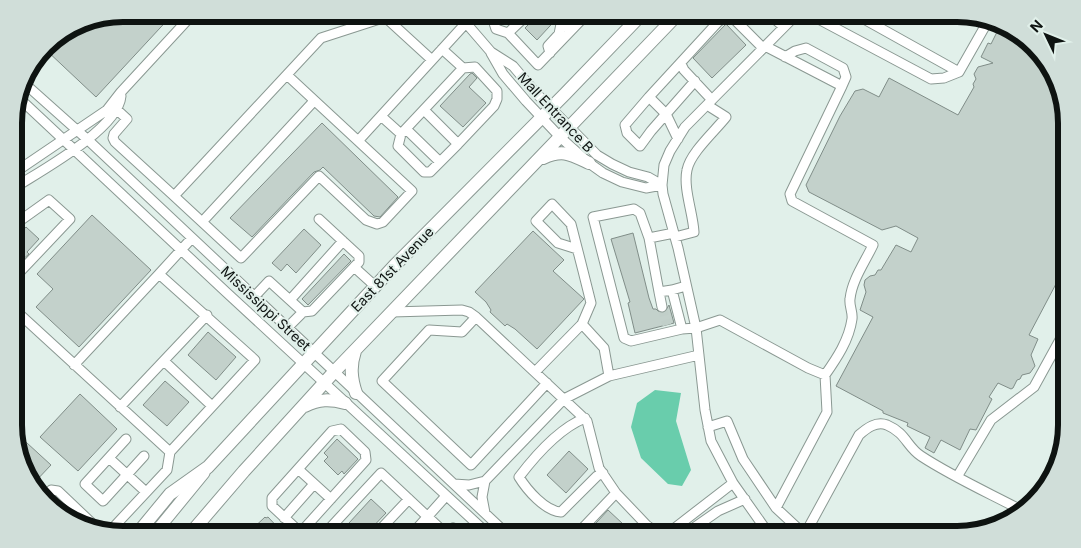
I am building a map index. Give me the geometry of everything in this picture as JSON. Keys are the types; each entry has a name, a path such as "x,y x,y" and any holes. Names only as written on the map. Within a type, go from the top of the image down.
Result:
{"highway":[{"name":"East 81st Avenue","path":"208,467 375,286 634,22"},
{"path":"197,526 334,372 670,22"},
{"path":"538,160 552,154 568,153 589,163"},
{"path":"356,350 351,369 352,382 356,393"},
{"path":"301,409 314,402 325,400 345,403"},
{"path":"144,526 170,494 208,467"}],"main road":[{"name":"East 81st Avenue","path":"160,526 208,467"}],"street":[{"path":"559,34 563,22"},
{"path":"550,53 548,46 571,22"},
{"path":"494,23 496,29 508,33 538,64 579,22"},
{"path":"695,82 640,146 627,133 625,125 718,22"},
{"path":"738,22 764,47 842,86"},
{"path":"778,22 784,27"},
{"path":"763,525 733,483 711,441 696,328 662,185 664,165 685,127 789,22"},
{"path":"824,22 931,78 951,76 959,72 985,26"},
{"path":"870,22 959,72"},
{"path":"23,182 88,140 100,130 114,108 121,92 185,23"},
{"path":"174,196 321,38 368,23"},
{"path":"391,23 432,60"},
{"path":"358,141 466,23"},
{"name":"Mall Entrance B","path":"466,23 491,52 503,74 546,113 589,163 603,173 622,182 646,188 662,185"},
{"path":"508,33 518,23"},
{"path":"776,508 827,412 825,375 836,360 850,332 852,316 849,301 852,289 874,245 792,201 790,194 846,77 844,68 806,48 795,51 785,57"},
{"path":"442,49 463,68"},
{"name":"Mall Entrance B","path":"491,52 513,66 546,113 564,132 612,164 629,172 648,177 662,185"},
{"path":"649,238 694,232 687,184 687,170 695,153 726,117 709,102 680,64"},
{"path":"475,67 497,92 494,106 430,172 424,172 398,146 403,132 424,110 463,68 475,67"},
{"path":"114,108 127,119 114,134 115,142 241,258 318,176 366,220 377,224 383,222 412,191 287,75"},
{"name":"Mississippi Street","path":"29,87 88,140 499,526"},
{"path":"649,98 666,114 678,139"},
{"path":"202,222 314,101"},
{"name":"Mississippi Street","path":"24,103 324,384 479,526"},
{"path":"23,167 114,108"},
{"path":"424,110 458,144"},
{"path":"381,116 440,162"},
{"path":"23,219 49,200 70,219 23,269"},
{"path":"535,372 582,324 591,303 571,224 552,204 536,221 558,242 577,249"},
{"path":"662,307 649,238 640,212 634,209 593,217 624,338 631,341 668,329 696,328 720,320 808,368 825,375"},
{"path":"254,297 269,281 303,312 308,313 359,262 359,256 319,219"},
{"path":"74,365 192,238"},
{"path":"290,300 343,241"},
{"path":"354,267 375,286"},
{"path":"115,525 166,470 170,452 255,360 159,274"},
{"path":"659,292 686,286"},
{"path":"672,290 682,330"},
{"path":"392,312 462,310 469,312 587,421 599,468 616,493 647,525"},
{"path":"287,328 303,312"},
{"path":"120,407 207,315"},
{"path":"22,316 170,452"},
{"path":"476,318 462,332 429,330 382,381 471,465 547,383"},
{"path":"582,324 604,348 609,376"},
{"path":"957,477 991,420 1034,386 1058,343"},
{"path":"454,484 469,485 485,481 564,399 609,376 699,355"},
{"path":"164,361 212,406"},
{"path":"584,418 575,422 561,433 532,460 519,477 527,490 553,512 561,512 597,476 603,473"},
{"path":"708,427 727,422 743,459 776,508 795,525"},
{"path":"809,525 859,434 871,425 885,424 903,435 918,454 957,477 1016,507"},
{"path":"293,526 272,506 272,498 332,431 341,429 365,452 366,460 308,526"},
{"path":"126,439 85,484 103,501 144,456"},
{"path":"109,458 146,492"},
{"path":"298,469 331,499"},
{"path":"332,526 382,473 437,526"},
{"path":"485,481 482,497 485,513"},
{"path":"678,525 733,483"},
{"path":"284,518 314,484"},
{"path":"49,493 51,490 58,491 79,515"},
{"path":"585,525 616,493"},
{"path":"420,526 446,496"},
{"path":"384,526 409,499"},
{"path":"697,525 718,511 745,499"}],"shaded area":[{"path":"655,390 681,393 676,421 691,470 682,486 668,484 641,458 631,427 637,403"}],"building":[{"path":"553,22 537,40 525,28 530,23"},
{"path":"165,23 96,97 50,54 73,36 103,24"},
{"path":"726,24 746,45 712,78 693,58"},
{"path":"997,31 1021,45 1021,60 1036,60 1042,67 1055,97 1058,110 1058,282 1029,335 1038,339 1031,355 1035,366 1030,373 1022,375 1011,389 998,383 989,397 992,399 976,430 970,429 960,450 941,440 934,453 925,448 930,437 907,426 908,423 883,413 883,411 836,386 873,317 860,310 866,292 865,280 875,275 878,270 881,270 896,245 911,252 918,238 896,226 882,230 809,192 806,185 840,116 855,91 863,89 879,97 889,78 958,115 974,87 973,84 976,79 974,74 978,67 993,63 981,57 988,43 991,44"},
{"path":"472,73 477,78 469,87 486,103 463,127 440,106"},
{"path":"322,123 398,197 380,217 374,216 323,167 314,172 252,237 230,218"},
{"path":"92,215 151,270 79,347 36,307 53,289 37,274"},
{"path":"26,227 39,239 27,252 29,254 23,260 23,231"},
{"path":"304,229 321,245 296,273 287,264 281,271 272,263"},
{"path":"533,231 564,260 553,271 584,299 537,349 515,329 507,324 505,326 490,312 491,310 486,302 475,292"},
{"path":"633,233 653,309 664,313 669,305 674,323 635,333 628,303 630,302 611,239"},
{"path":"344,254 351,261 308,305 302,299"},
{"path":"208,332 236,357 216,380 188,355"},
{"path":"165,381 189,402 167,426 143,405"},
{"path":"80,394 117,429 78,471 40,437"},
{"path":"337,439 358,459 344,474 342,471 338,475 324,461 328,457 324,453"},
{"path":"23,440 51,465 38,479 28,457"},
{"path":"569,451 588,469 566,493 547,475"},
{"path":"371,499 386,513 374,526 352,526 349,523"},
{"path":"608,510 623,524 622,525 594,525"},
{"path":"265,517 268,517 276,526 256,526"}],"tunnel":[{"path":"662,307 667,325"}]}
